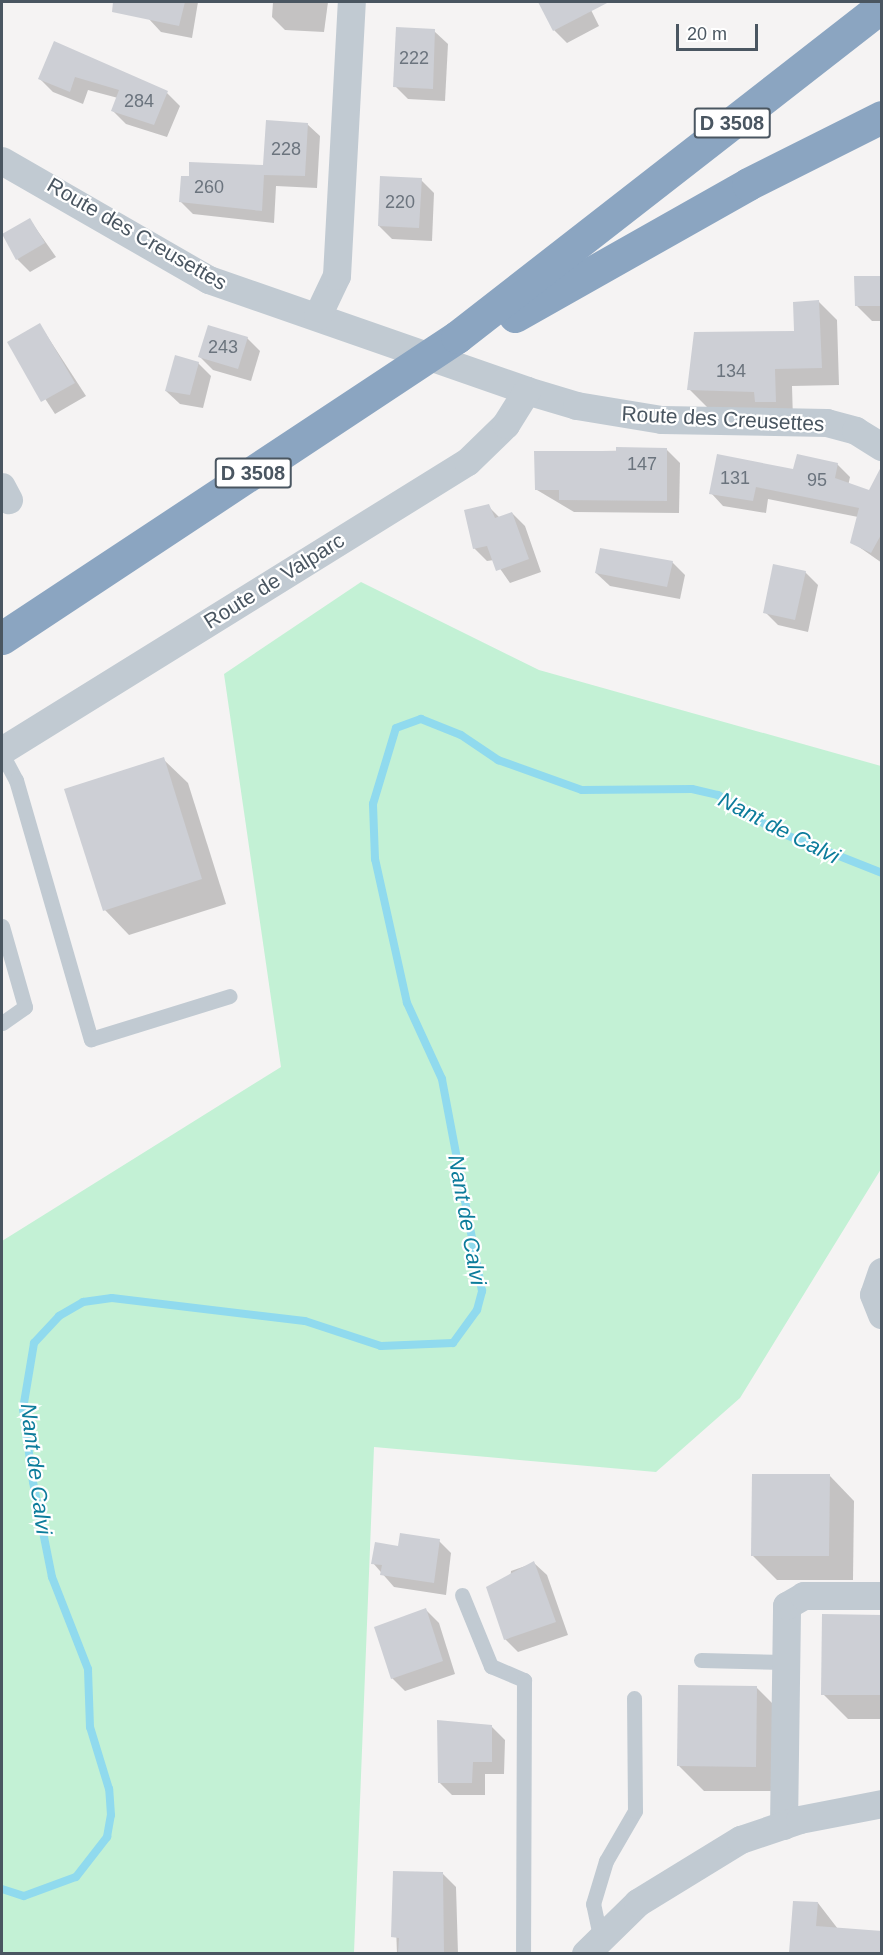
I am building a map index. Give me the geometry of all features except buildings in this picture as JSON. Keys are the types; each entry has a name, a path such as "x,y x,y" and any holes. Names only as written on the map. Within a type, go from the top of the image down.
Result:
{"highway":[{"name":"D 3508","path":"2,638 366,398 585,242 882,6"},
{"path":"366,398 748,184 882,117"}],"street":[{"path":"330,320 337,276 352,2"},
{"name":"Route des Creusettes","path":"2,161 209,280 330,320 527,391 577,406 662,420 834,424 882,447"},
{"name":"Route de Valparc","path":"2,753 468,462 506,425 527,391"},
{"path":"882,1272 874,1295 882,1316"},
{"path":"784,1826 785,1612 791,1601 804,1596 882,1596"},
{"path":"593,1945 681,1872 741,1840 784,1826 882,1804"}],"lane":[{"path":"2,753 16,780 91,1039 230,996"},
{"path":"2,926 26,1007 2,1023"},
{"path":"462,1595 487,1661 500,1674 524,1680 523,1953"},
{"path":"701,1660 785,1662"},
{"path":"593,1945 593,1904 606,1862 635,1811 634,1698"}],"green space":[{"path":"361,582 539,670 881,766 881,1169 740,1398 656,1472 374,1447 354,1953 2,1953 2,1241 281,1067 224,674"}],"waterway":[{"name":"Nant de Calvi","path":"2,1889 24,1896 76,1877 107,1837 111,1815 109,1789 90,1727 88,1669 52,1577 33,1482 23,1409 34,1343 59,1316 83,1302 112,1298 305,1321 381,1346 453,1343 477,1310 482,1291 442,1079 407,1003 375,859 373,804 396,728 421,719 461,735 498,760 582,790 692,789 718,795 776,831 882,873"}]}
